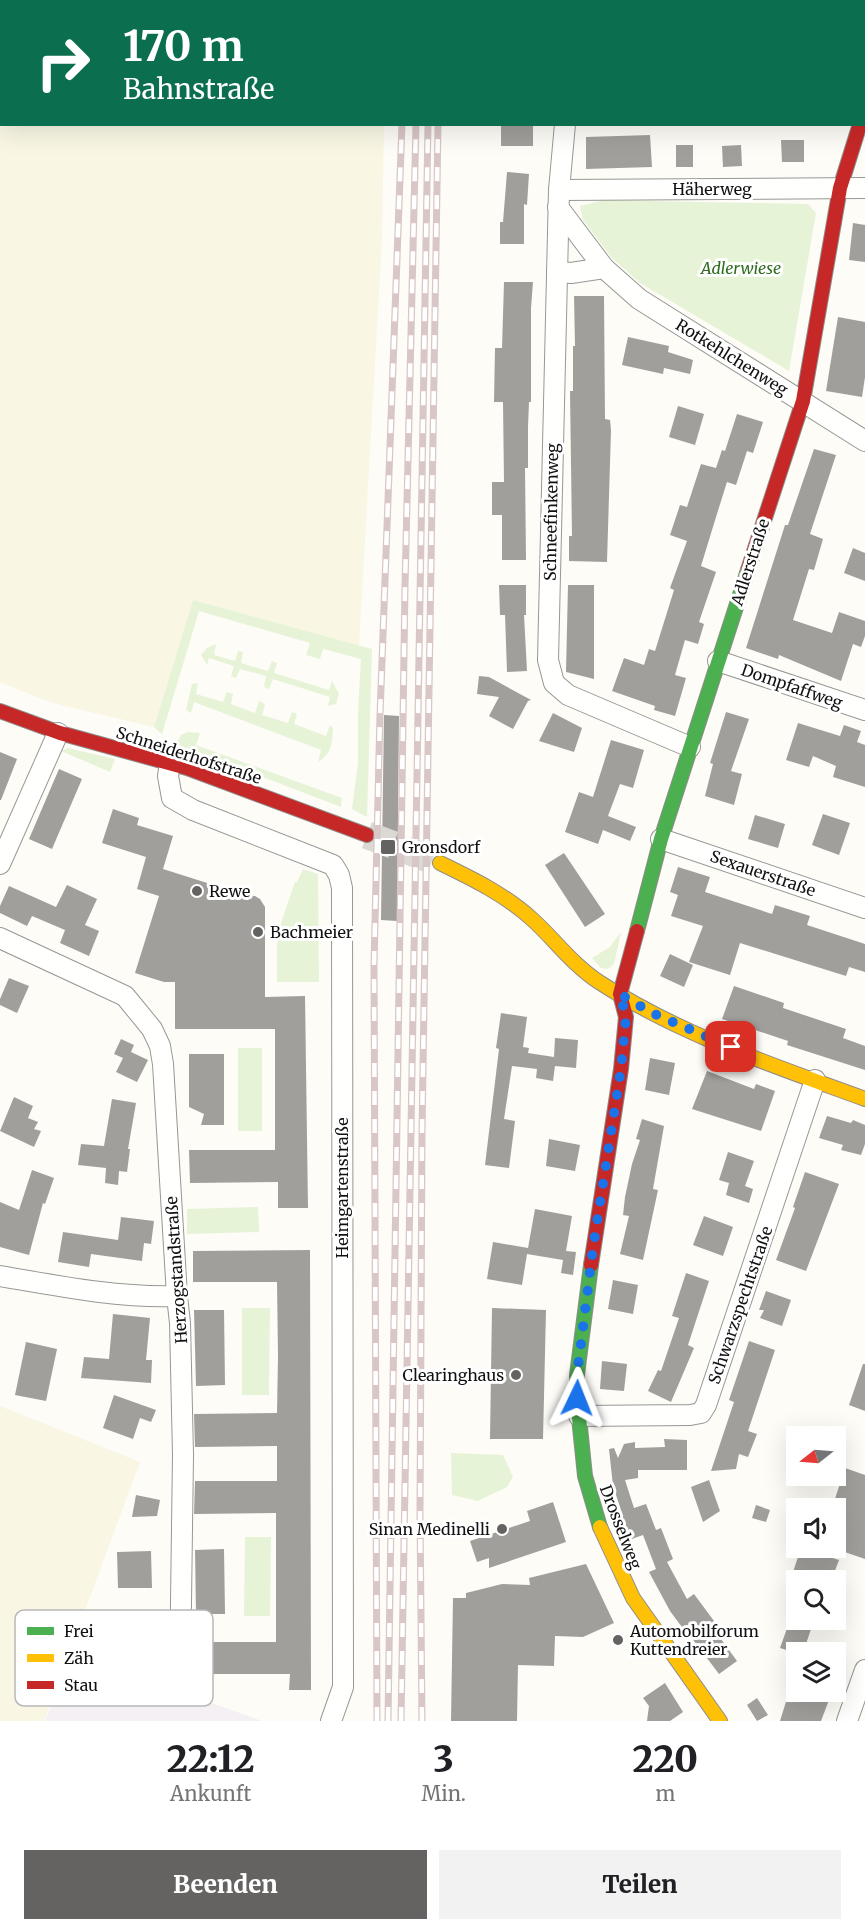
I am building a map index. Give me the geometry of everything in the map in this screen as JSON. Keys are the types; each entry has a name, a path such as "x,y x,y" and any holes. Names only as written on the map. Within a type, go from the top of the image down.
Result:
{"street":[{"name":"Schneefinkenweg","path":"565,126 559,198 548,660 554,683 568,695 690,747"},
{"name":"Adlerstraße","path":"620,994 661,839 803,401 840,188 859,126"},
{"name":"Häherweg","path":"559,198 865,188"},
{"name":"Rotkehlchenweg","path":"559,198 604,268 639,299 865,441"},
{"path":"557,272 571,273 604,268"},
{"name":"Dompfaffweg","path":"718,661 865,710"},
{"name":"Schneiderhofstraße","path":"0,711 29,724 58,733 170,763 367,835"},
{"path":"0,864 58,733"},
{"name":"Heimgartenstraße","path":"170,763 168,776 171,798 193,810 333,865 339,874 342,888 343,1687 331,1721"},
{"name":"Sexauerstraße","path":"661,839 865,908"},
{"path":"440,863 495,890 523,911 581,969 652,1013 688,1030 865,1099"},
{"name":"Herzogstandstraße","path":"0,938 125,996 152,1029 160,1046 164,1064 180,1323 183,1455 181,1610"},
{"name":"Drosselweg","path":"620,994 626,1017 621,1069 593,1248 577,1375 585,1476 598,1524 633,1599 720,1721"},
{"name":"Schwarzspechtstraße","path":"579,1416 701,1413 706,1405 815,1080"},
{"path":"0,1276 68,1287 158,1297 177,1296"},
{"path":"847,1721 865,1670"}],"shaded area":[{"path":"0,126 384,126 382,240 359,646 193,600 154,727 52,703 0,682"},
{"path":"0,1406 140,1462 85,1610 15,1610 15,1706 50,1706 44,1721 0,1721"},
{"path":"213,1704 262,1721 45,1721 51,1706 213,1706"}],"green space":[{"name":"Adlerwiese","path":"604,200 808,204 816,213 789,371 640,283 612,258 583,220 580,206"},
{"path":"193,600 372,649 367,817 352,809 358,763 361,659 323,649 320,659 306,655 310,643 199,611 162,734 154,727"},
{"path":"216,644 214,655 235,661 238,651 243,652 241,663 268,671 272,661 277,663 274,673 329,690 332,681 339,694 336,704 328,706 330,697 273,679 269,689 264,687 266,676 240,669 236,678 231,676 234,666 209,658 207,665 201,655 207,648"},
{"path":"198,683 196,694 223,702 227,692 233,694 231,704 255,713 259,701 265,704 262,715 288,723 292,712 297,714 294,724 326,736 330,725 333,728 329,752 318,762 321,750 194,702 191,713 186,710 192,684"},
{"path":"188,732 200,733 196,745 342,798 341,807 176,744 181,735"},
{"path":"68,748 115,759 110,772 61,751"},
{"path":"303,869 318,874 319,982 277,982 277,946 280,926 295,882"},
{"path":"621,932 614,964 608,969 601,968 592,958 610,947"},
{"path":"238,1048 262,1048 262,1131 238,1131"},
{"path":"258,1207 259,1232 187,1234 187,1209"},
{"path":"242,1308 270,1308 269,1395 242,1395"},
{"path":"451,1453 503,1455 513,1477 507,1487 478,1501 452,1495"},
{"path":"245,1537 271,1537 270,1616 244,1616"}],"building":[{"path":"501,126 533,126 533,146 501,146"},
{"path":"650,135 652,167 586,169 586,137"},
{"path":"781,140 804,140 804,162 782,162"},
{"path":"676,145 693,145 693,167 676,167"},
{"path":"741,145 742,166 723,167 722,146"},
{"path":"507,172 529,174 527,205 524,204 524,244 500,244 500,222 503,222"},
{"path":"853,223 865,225 865,262 849,260"},
{"path":"504,282 533,282 531,402 529,402 528,468 525,468 526,560 502,560 502,515 492,515 492,482 504,482 503,402 494,402 495,348 502,348"},
{"path":"574,296 604,296 605,419 610,420 611,430 607,562 569,561 569,536 572,536 570,391 573,391 573,346 575,346"},
{"path":"838,317 865,322 865,377 862,397 826,391"},
{"path":"628,337 669,346 668,352 693,360 690,374 664,368 663,374 622,365"},
{"path":"678,406 704,414 695,445 669,437"},
{"path":"737,414 763,422 753,453 747,451 736,485 727,482 701,566 716,572 699,622 704,624 698,644 685,640 675,675 686,678 675,716 654,710 655,706 612,691 624,658 644,665 649,649 655,651 674,590 670,588 687,541 670,535 680,505 687,507 701,464 716,468 722,450 725,451"},
{"path":"814,449 836,455 810,534 823,539 814,570 809,569 793,620 832,633 839,612 865,621 865,636 861,647 853,644 841,681 779,655 778,659 746,648 785,525 788,525"},
{"path":"853,548 865,553 865,581 844,573"},
{"path":"499,585 526,585 526,615 524,615 527,671 507,672 505,615 500,615"},
{"path":"568,585 594,585 594,679 566,672"},
{"path":"479,676 489,677 531,700 528,701 513,729 489,716 499,697 477,694"},
{"path":"726,712 749,719 731,771 742,774 734,805 705,796 713,764 710,763"},
{"path":"553,713 582,728 574,752 539,741"},
{"path":"384,715 399,716 397,921 381,920"},
{"path":"798,723 840,736 844,725 861,731 857,742 865,745 865,787 833,777 836,766 813,756 809,767 786,760"},
{"path":"611,740 644,750 633,788 620,784 608,816 636,827 630,841 603,830 598,844 565,832 579,792 593,797"},
{"path":"0,752 17,759 1,800 0,800"},
{"path":"59,769 82,779 52,849 29,839"},
{"path":"113,809 139,818 137,825 173,836 163,869 245,895 255,896 265,907 265,997 305,996 308,1208 278,1208 278,1182 190,1183 189,1150 275,1150 275,1029 175,1029 175,982 164,982 135,973 159,896 137,889 146,857 102,843"},
{"path":"823,814 850,823 839,855 812,845"},
{"path":"755,815 785,824 778,848 748,839"},
{"path":"564,853 605,914 585,927 545,865"},
{"path":"678,867 710,877 705,892 772,914 775,905 810,916 807,925 865,944 865,972 849,967 846,976 740,943 730,975 689,962 703,926 671,916 678,895 670,892"},
{"path":"67,885 97,899 85,925 99,931 89,956 60,943 65,930 32,916 27,926 0,913 0,906 9,886 56,907"},
{"path":"670,954 693,965 684,987 660,976"},
{"path":"9,978 29,986 17,1013 0,1005 0,999"},
{"path":"734,986 784,1003 783,1008 846,1029 843,1038 865,1046 865,1070 787,1045 788,1041 722,1019"},
{"path":"501,1013 527,1017 523,1047 529,1048 528,1053 554,1057 555,1038 578,1040 576,1068 555,1066 553,1081 536,1078 537,1069 512,1066 504,1119 515,1121 509,1168 485,1165"},
{"path":"121,1039 134,1045 131,1052 148,1060 137,1082 116,1072 123,1058 114,1054"},
{"path":"189,1054 224,1054 224,1125 201,1125 204,1114 189,1107"},
{"path":"650,1058 675,1063 669,1095 645,1090"},
{"path":"707,1071 754,1089 756,1084 775,1091 761,1131 692,1109"},
{"path":"14,1097 33,1106 28,1118 38,1122 34,1129 41,1131 34,1147 0,1131"},
{"path":"112,1099 136,1103 128,1149 130,1149 127,1172 119,1171 118,1185 105,1183 106,1168 78,1165 81,1144 104,1146"},
{"path":"827,1116 851,1123 853,1120 865,1125 865,1144 861,1155 841,1150 843,1145 819,1138"},
{"path":"642,1119 664,1126 653,1189 658,1190 643,1260 620,1254 629,1216 623,1215 625,1197 640,1140 636,1139"},
{"path":"549,1139 580,1145 575,1171 546,1166"},
{"path":"728,1152 754,1161 745,1186 753,1189 749,1203 726,1195 729,1183 719,1180"},
{"path":"32,1170 54,1178 45,1204 43,1203 29,1255 0,1247 0,1202 19,1210"},
{"path":"805,1172 839,1184 806,1271 776,1260"},
{"path":"535,1209 572,1216 566,1251 576,1252 573,1275 561,1273 563,1260 527,1254 522,1285 487,1279 493,1242 528,1248"},
{"path":"704,1216 733,1227 723,1256 693,1245"},
{"path":"121,1217 154,1221 151,1244 144,1243 142,1261 91,1254 89,1267 58,1262 63,1232 118,1240"},
{"path":"310,1250 311,1690 289,1690 290,1674 213,1674 213,1642 276,1642 276,1513 194,1514 195,1481 277,1481 277,1446 195,1447 194,1414 277,1413 277,1282 193,1282 193,1251"},
{"path":"686,1273 709,1281 688,1345 694,1348 671,1402 648,1391 658,1370 661,1371 679,1318 672,1316"},
{"path":"613,1280 638,1285 633,1314 608,1309"},
{"path":"766,1291 791,1300 782,1326 760,1318 764,1310 759,1310"},
{"name":"Clearinghaus","path":"492,1308 546,1310 543,1439 490,1439"},
{"path":"194,1310 224,1310 225,1385 196,1386"},
{"path":"113,1314 150,1318 146,1360 152,1360 151,1383 81,1378 84,1357 109,1359"},
{"path":"749,1341 775,1350 748,1431 757,1434 748,1457 739,1454 736,1469 711,1471 734,1402 729,1400"},
{"path":"26,1342 57,1349 46,1401 15,1395"},
{"path":"602,1361 627,1364 624,1391 600,1389"},
{"path":"863,1364 865,1364 865,1411 849,1405"},
{"path":"114,1395 156,1410 151,1422 140,1418 133,1439 103,1428"},
{"path":"664,1439 687,1440 687,1470 638,1470 638,1478 625,1480 634,1508 646,1504 656,1530 661,1528 673,1559 667,1562 687,1599 694,1594 714,1621 710,1624 737,1661 719,1674 670,1611 649,1572 656,1569 643,1535 629,1540 613,1486 609,1449 614,1448 618,1458 624,1444 635,1442 635,1448 665,1447"},
{"path":"846,1468 865,1475 865,1559 846,1552 846,1498 835,1498 839,1486 846,1486"},
{"path":"709,1480 720,1511 703,1522 691,1487"},
{"path":"136,1495 160,1500 157,1516 132,1517"},
{"path":"553,1502 566,1542 489,1568 489,1558 477,1562 470,1541 530,1521 527,1511"},
{"path":"756,1505 770,1510 766,1522 752,1518"},
{"path":"224,1549 225,1614 213,1614 213,1610 196,1610 195,1550"},
{"path":"151,1551 152,1588 118,1588 117,1552"},
{"path":"798,1558 839,1560 835,1570 794,1570"},
{"path":"586,1564 614,1623 583,1637 555,1636 554,1666 518,1665 517,1721 451,1721 453,1598 466,1598 466,1593 502,1584 530,1585 529,1578"},
{"path":"786,1630 811,1630 807,1642 786,1642 786,1650 780,1648"},
{"path":"665,1683 683,1712 670,1721 647,1721 649,1706 643,1698"},
{"path":"757,1698 768,1715 757,1721 747,1705"},
{"path":"786,1702 828,1702 821,1721 780,1721"}],"tunnel":[{"path":"367,835 440,863"}],"railway":[{"path":"377,1721 374,965 380,715 402,126"},
{"path":"388,1721 405,586 416,126"},
{"path":"401,1721 428,126"},
{"path":"422,1721 420,1514 422,1131 438,126"}],"traffic: fast":[{"path":"637,931 661,839 748,570"},
{"path":"591,1265 577,1375 577,1398 585,1476 600,1527"}],"traffic: slow":[{"path":"440,863 477,881 512,903 590,975 630,1001 695,1034 865,1099"},
{"path":"600,1527 633,1598 720,1721"}],"traffic: jam":[{"path":"748,570 803,401 840,188 859,126"},
{"path":"0,711 60,733 187,768 367,835"},
{"path":"591,1265 621,1069 626,1017 620,994 637,931"}],"place":[{"name":"Gronsdorf","path":"388,847"},
{"name":"Rewe","path":"197,891"},
{"name":"Bachmeier","path":"258,932"},
{"name":"Clearinghaus","path":"516,1375"},
{"name":"Sinan Medinelli","path":"502,1529"},
{"name":"Automobilforum Kuttendreier","path":"618,1640"}],"route":[{"path":"577,1398 577,1375 593,1248 621,1069 626,1017 620,994 652,1013 731,1047"}]}
